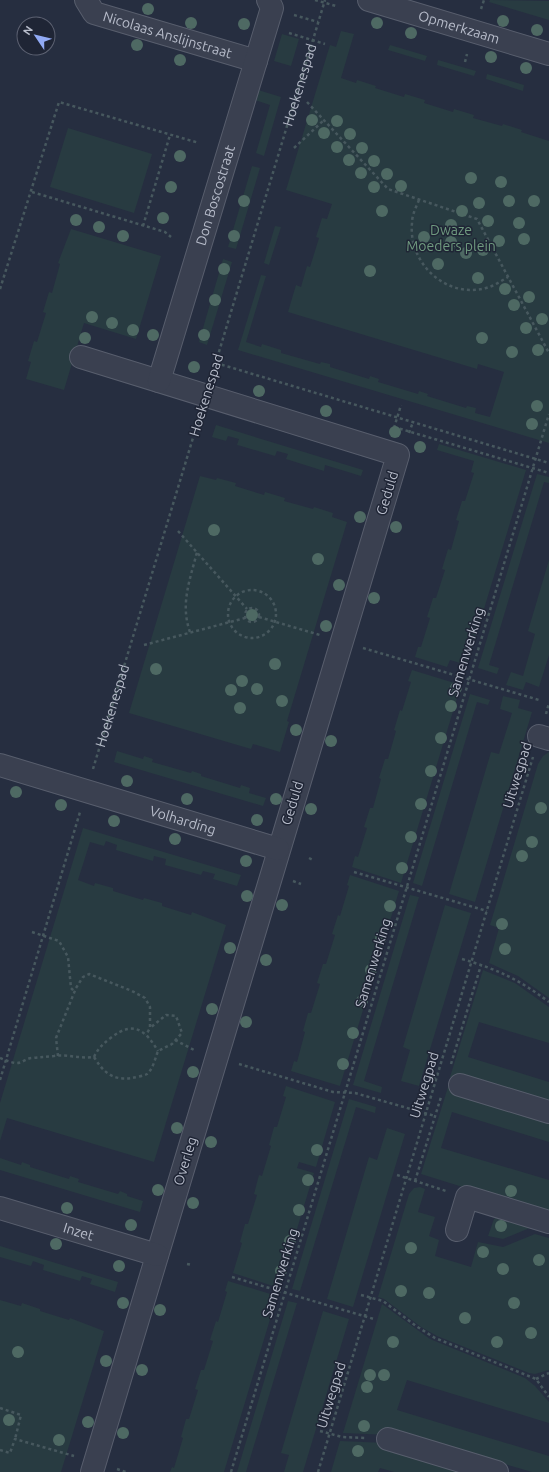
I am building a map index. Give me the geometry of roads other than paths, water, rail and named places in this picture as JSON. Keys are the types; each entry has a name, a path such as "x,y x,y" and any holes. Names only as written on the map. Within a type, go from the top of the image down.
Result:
{"street":[{"name":"Nicolaas Anslijnstraat","path":"86,0 94,13 256,61"},
{"name":"Opmerkzaam","path":"369,0 549,54"},
{"name":"Don Boscostraat","path":"159,382 256,61 270,4"},
{"name":"Geduld","path":"81,357 398,455 278,849"},
{"name":"Volharding","path":"0,765 87,790 278,849"},
{"name":"Overleg","path":"93,1467 278,849"},
{"path":"460,1085 549,1112"},
{"path":"457,1230 467,1197 549,1222"},
{"name":"Inzet","path":"0,1208 157,1255"},
{"path":"388,1439 497,1472"}],"park label":[{"name":"Dwaze Moeders plein","path":"451,238"}]}
